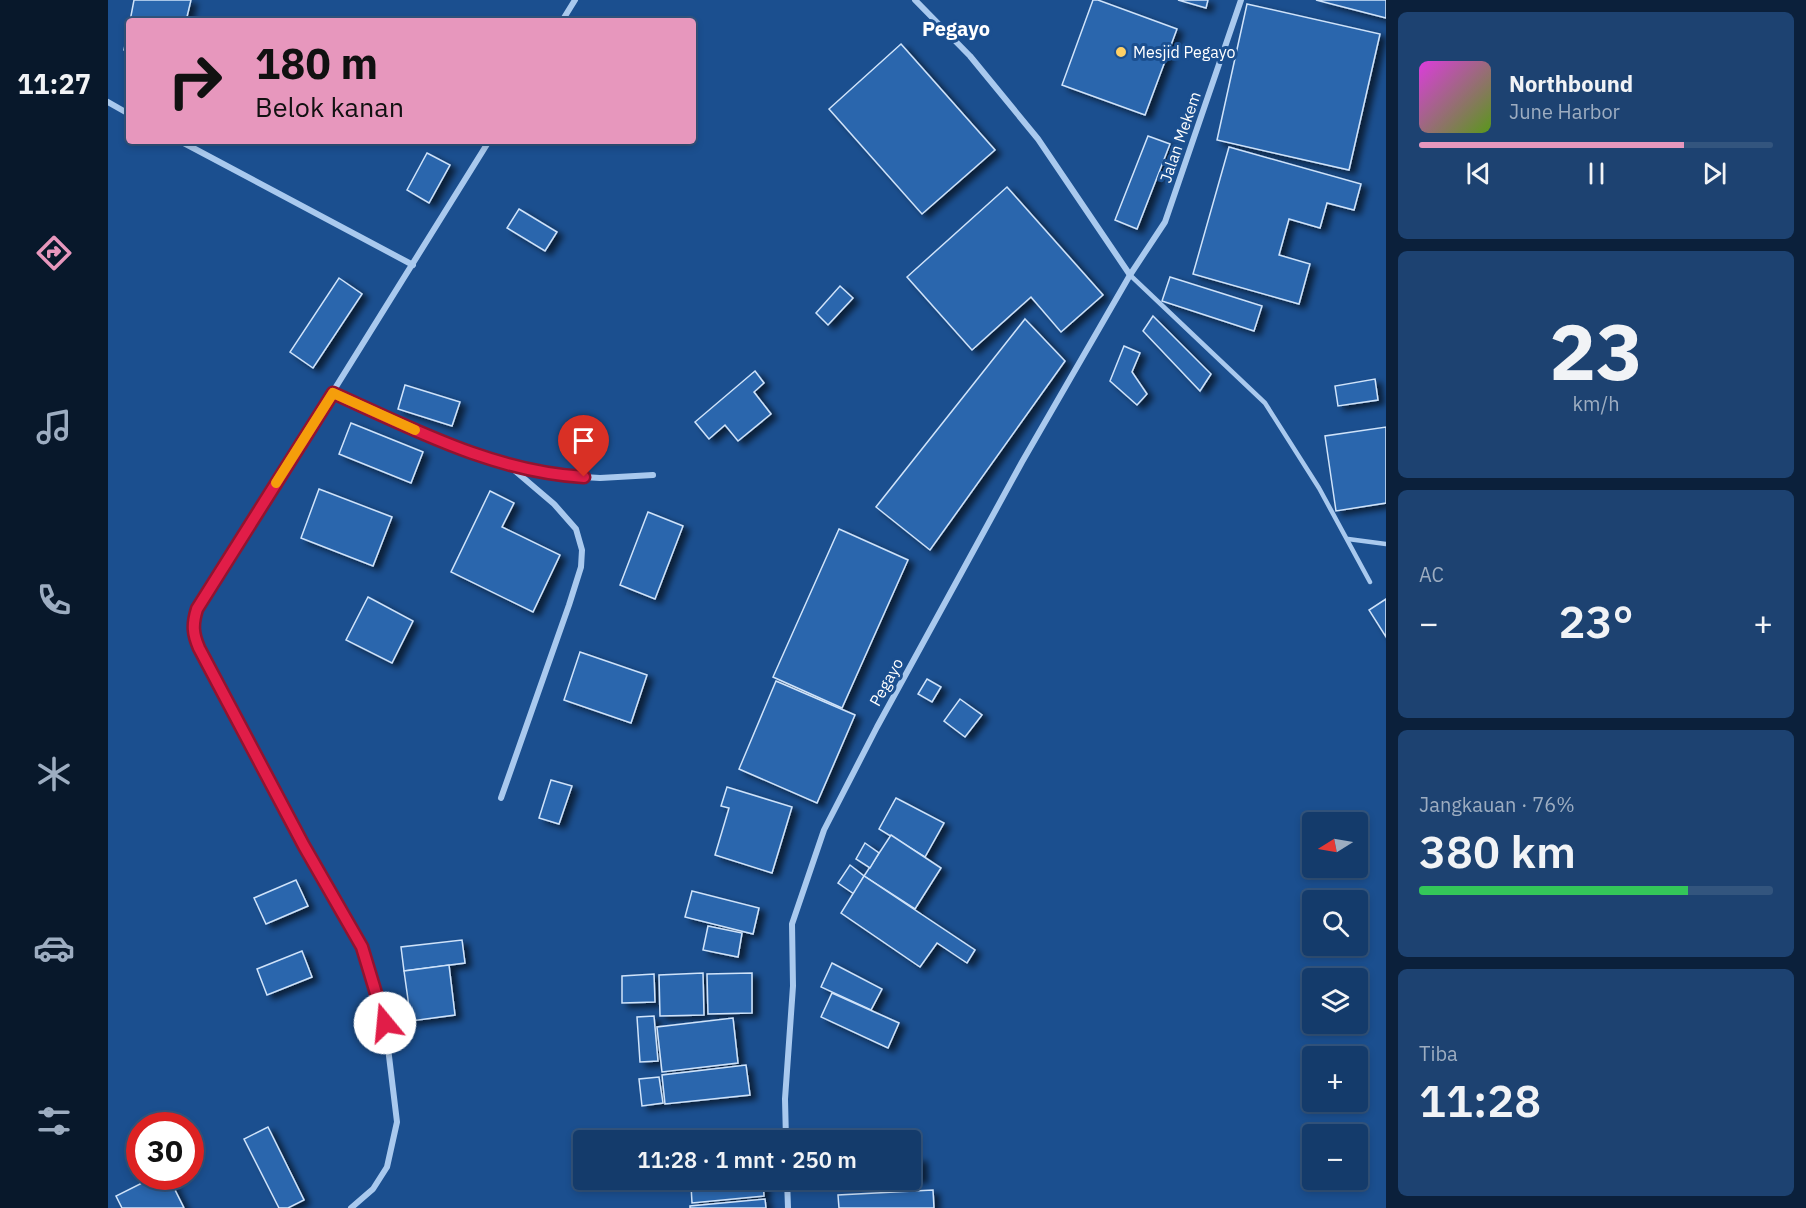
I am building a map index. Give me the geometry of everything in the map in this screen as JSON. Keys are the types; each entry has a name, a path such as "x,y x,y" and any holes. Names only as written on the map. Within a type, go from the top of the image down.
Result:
{"street":[{"path":"564,18 575,0"},
{"path":"915,0 970,56 1038,139 1130,275"},
{"name":"Jalan Mekem","path":"1130,275 1165,222 1241,0"},
{"path":"108,102 126,112"},
{"path":"186,144 413,265"},
{"path":"351,1208 373,1189 387,1167 397,1122 385,1023 362,947 304,846 199,648 194,637 192,623 197,609 487,144"},
{"name":"Pegayo","path":"786,1130 784,1100 793,986 792,924 824,830 877,727 1022,462 1130,275"},
{"path":"333,393 460,450 507,464 567,476 600,478 653,475"},
{"path":"501,798 569,605 581,567 582,550 576,529 554,504 507,464"},
{"path":"787,1190 788,1208"}],"lane":[{"path":"1130,275 1265,403 1319,488 1370,582"},
{"path":"1348,539 1386,544"}],"building":[{"path":"134,0 191,0 187,18 131,18"},
{"path":"1093,0 1177,29 1145,115 1062,85"},
{"path":"1178,0 1208,0 1206,8"},
{"path":"1316,0 1386,0 1386,18"},
{"path":"1247,4 1380,34 1349,170 1217,140"},
{"path":"901,44 995,150 922,214 829,109"},
{"path":"1148,136 1170,144 1137,229 1115,220"},
{"path":"1229,147 1361,184 1354,210 1327,203 1320,228 1289,219 1279,255 1310,264 1299,304 1193,274"},
{"path":"427,153 450,165 429,203 407,190"},
{"path":"1007,187 1103,295 1061,332 1031,297 972,350 907,277"},
{"path":"519,209 557,232 545,251 507,228"},
{"path":"1170,277 1262,306 1254,331 1162,301"},
{"path":"339,278 362,294 313,368 290,352"},
{"path":"840,286 853,298 828,325 816,313"},
{"path":"1153,316 1211,374 1200,391 1143,331"},
{"path":"1025,319 1065,361 930,550 876,507"},
{"path":"1124,346 1140,353 1132,372 1147,394 1137,405 1110,381"},
{"path":"755,371 764,383 754,392 771,414 738,441 725,425 709,439 695,422"},
{"path":"1375,379 1378,400 1338,406 1335,386"},
{"path":"405,385 460,402 452,426 398,409"},
{"path":"351,423 423,452 411,483 339,454"},
{"path":"1386,427 1386,503 1336,511 1325,436"},
{"path":"319,489 392,517 373,566 301,538"},
{"path":"490,491 514,503 502,527 560,555 533,612 451,572"},
{"path":"648,512 683,526 655,599 620,585"},
{"path":"839,529 908,560 842,708 773,677"},
{"path":"368,597 413,621 392,663 346,640"},
{"path":"1386,599 1386,637 1369,610"},
{"path":"580,652 647,675 631,723 564,700"},
{"path":"927,679 941,687 932,702 918,694"},
{"path":"776,681 855,715 817,803 739,769"},
{"path":"960,699 982,715 965,737 944,721"},
{"path":"551,780 572,786 559,824 539,818"},
{"path":"727,787 792,807 772,873 715,855 729,808 721,806"},
{"path":"896,798 944,823 925,857 879,829"},
{"path":"891,835 941,868 915,909 864,876"},
{"path":"865,843 879,853 870,868 856,859"},
{"path":"850,865 864,876 854,894 838,883"},
{"path":"864,876 975,950 967,963 937,943 920,967 841,913"},
{"path":"296,880 308,906 266,924 254,898"},
{"path":"692,891 759,908 753,934 685,917"},
{"path":"708,926 742,933 738,957 703,950"},
{"path":"462,940 465,963 404,971 401,947"},
{"path":"302,951 312,977 267,995 257,969"},
{"path":"832,963 882,989 871,1010 821,987"},
{"path":"449,965 455,1015 411,1021 404,971"},
{"path":"703,973 704,1015 660,1016 659,975"},
{"path":"752,973 752,1013 708,1014 707,974"},
{"path":"654,974 655,1002 622,1003 622,976"},
{"path":"832,993 899,1023 888,1048 821,1017"},
{"path":"654,1016 658,1061 640,1062 637,1017"},
{"path":"733,1018 738,1063 662,1072 657,1027"},
{"path":"746,1065 750,1095 665,1104 662,1075"},
{"path":"659,1077 663,1103 642,1106 639,1079"},
{"path":"268,1127 304,1200 288,1208 279,1208 244,1139"},
{"path":"128,1190 175,1190 184,1208 122,1208 116,1196"},
{"path":"691,1190 764,1190 764,1196 692,1203"},
{"path":"933,1190 934,1208 839,1208 838,1195"},
{"path":"765,1199 766,1208 690,1208 690,1206"}],"slow traffic":[{"path":"276,483 333,393 415,430"}],"place":[{"name":"Mesjid Pegayo","path":"1121,52"}],"district":[{"name":"Pegayo","path":"956,28"}],"route":[{"path":"385,1023 362,947 304,846 194,637 192,623 197,609 333,393 460,450 507,464 567,476 584,477"}]}
